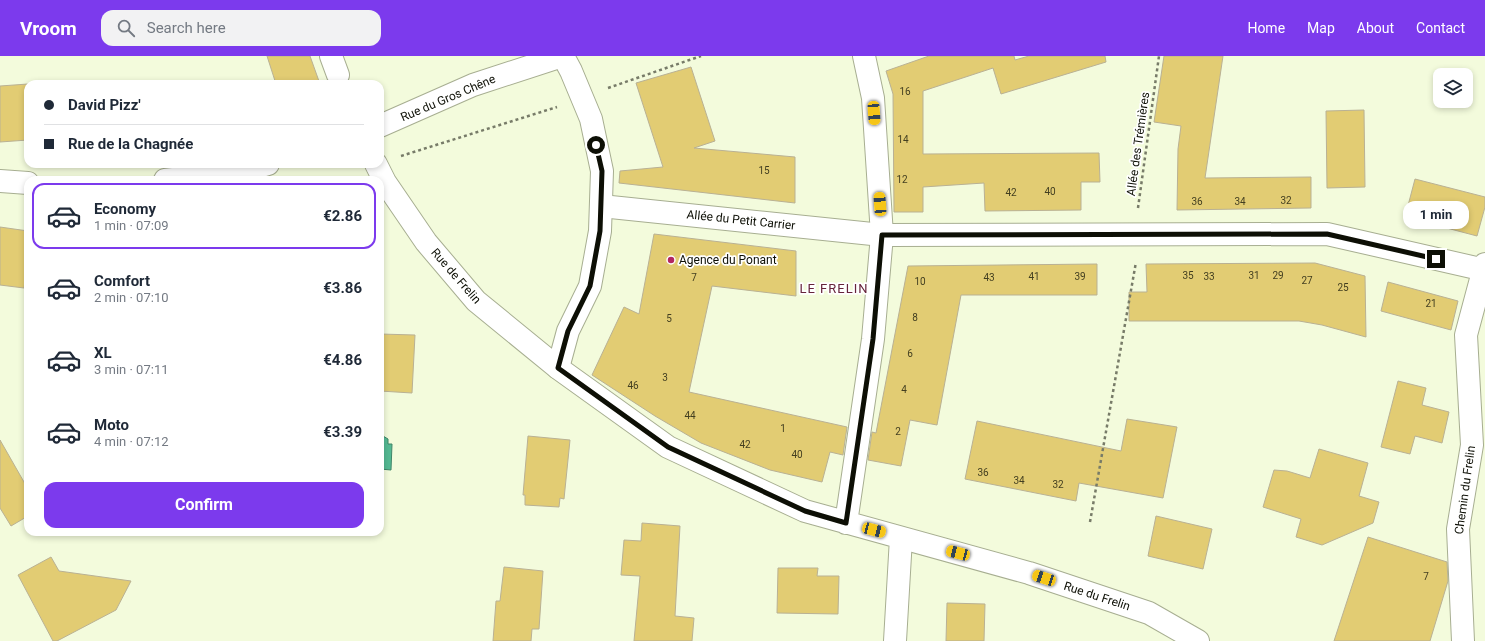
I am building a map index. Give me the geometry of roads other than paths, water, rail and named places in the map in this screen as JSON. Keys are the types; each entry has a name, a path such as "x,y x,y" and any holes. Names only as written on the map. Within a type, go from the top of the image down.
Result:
{"street":[{"path":"558,368 568,331 590,286 600,231 602,171 591,119 571,71 562,56"},
{"name":"Rue du Gros Chêne","path":"384,124 473,84 562,56"},
{"path":"846,523 873,339 882,235 873,98 864,56"},
{"name":"Rue de Frelin","path":"385,161 385,182 426,242 476,301 558,368"},
{"path":"199,176 255,168"},
{"path":"0,181 24,183"},
{"name":"Allée du Petit Carrier","path":"601,206 882,235 1327,234 1484,268"},
{"name":"Chemin du Frelin","path":"1464,641 1458,529 1472,445 1466,335 1484,268"},
{"name":"Rue du Frelin","path":"558,368 668,447 805,511 1029,573 1149,613 1198,641"},
{"path":"895,641 901,538"}],"place":[{"name":"Agence du Ponant","path":"671,260"}],"district":[{"name":"LE FRELIN","path":"834,288"}]}
